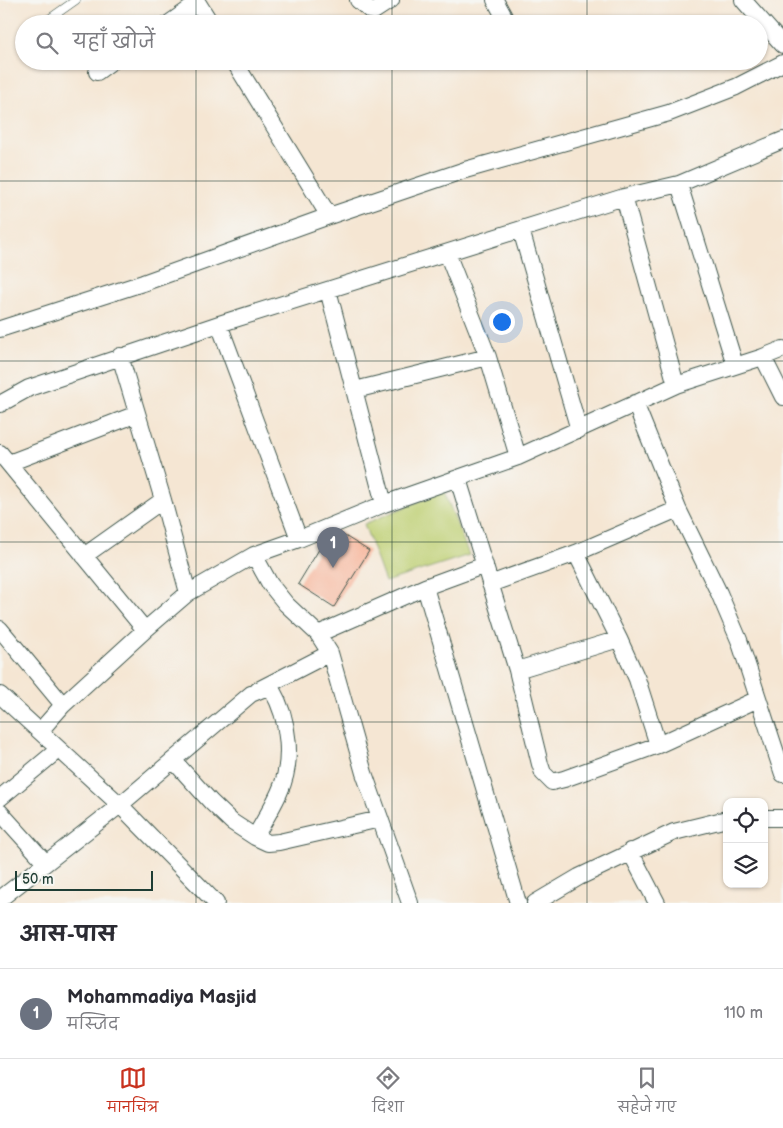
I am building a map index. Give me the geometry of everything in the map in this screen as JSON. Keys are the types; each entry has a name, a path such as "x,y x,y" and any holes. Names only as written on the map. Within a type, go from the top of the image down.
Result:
{"street":[{"path":"358,0 374,11 391,0"},
{"path":"495,0 503,15"},
{"path":"743,0 756,15"},
{"path":"180,15 197,2 205,15"},
{"path":"768,28 783,45"},
{"path":"0,329 143,284 329,216 465,170 669,113 736,87 783,63"},
{"path":"240,70 329,216"},
{"path":"0,404 29,388 120,356 624,197 679,184 783,140"},
{"path":"679,184 735,365"},
{"path":"624,197 676,384"},
{"path":"521,230 579,430"},
{"path":"447,253 488,357 518,457"},
{"path":"328,290 384,504"},
{"path":"219,324 299,540"},
{"path":"40,731 63,705 188,593 254,555 299,540 384,504 518,457 676,384 783,349"},
{"path":"120,356 163,500 188,593"},
{"path":"355,390 488,357"},
{"path":"763,357 783,397"},
{"path":"635,403 678,509 719,593 739,640 783,774"},
{"path":"137,414 4,458 145,630"},
{"path":"458,479 517,670 540,764 543,773 552,782 658,745 758,699"},
{"path":"84,556 163,500"},
{"path":"490,584 576,553 678,509"},
{"path":"576,553 619,639 637,680 658,745"},
{"path":"254,555 270,584 286,604 318,634 330,653 364,773 410,903"},
{"path":"318,634 425,587 485,565"},
{"path":"425,587 518,903"},
{"path":"0,629 63,705"},
{"path":"517,670 619,639"},
{"path":"0,899 120,805 251,694 330,653"},
{"path":"255,837 280,792 286,766 288,738 279,702 272,690 265,688 258,690"},
{"path":"0,695 120,805 216,903"},
{"path":"0,798 59,749"},
{"path":"173,760 225,816 255,837 268,843 380,819"},
{"path":"0,812 46,864"},
{"path":"768,818 783,818"},
{"path":"535,903 579,877 630,851 674,832 723,820"},
{"path":"630,851 657,903"}],"lane":[{"path":"55,15 76,0"}],"green space":[{"path":"444,491 469,555 385,582 364,524"}],"building":[{"path":"332,528 369,551 334,607 298,584"}],"place":[{"name":"Mohammadiya Masjid","path":"333,568"}]}
